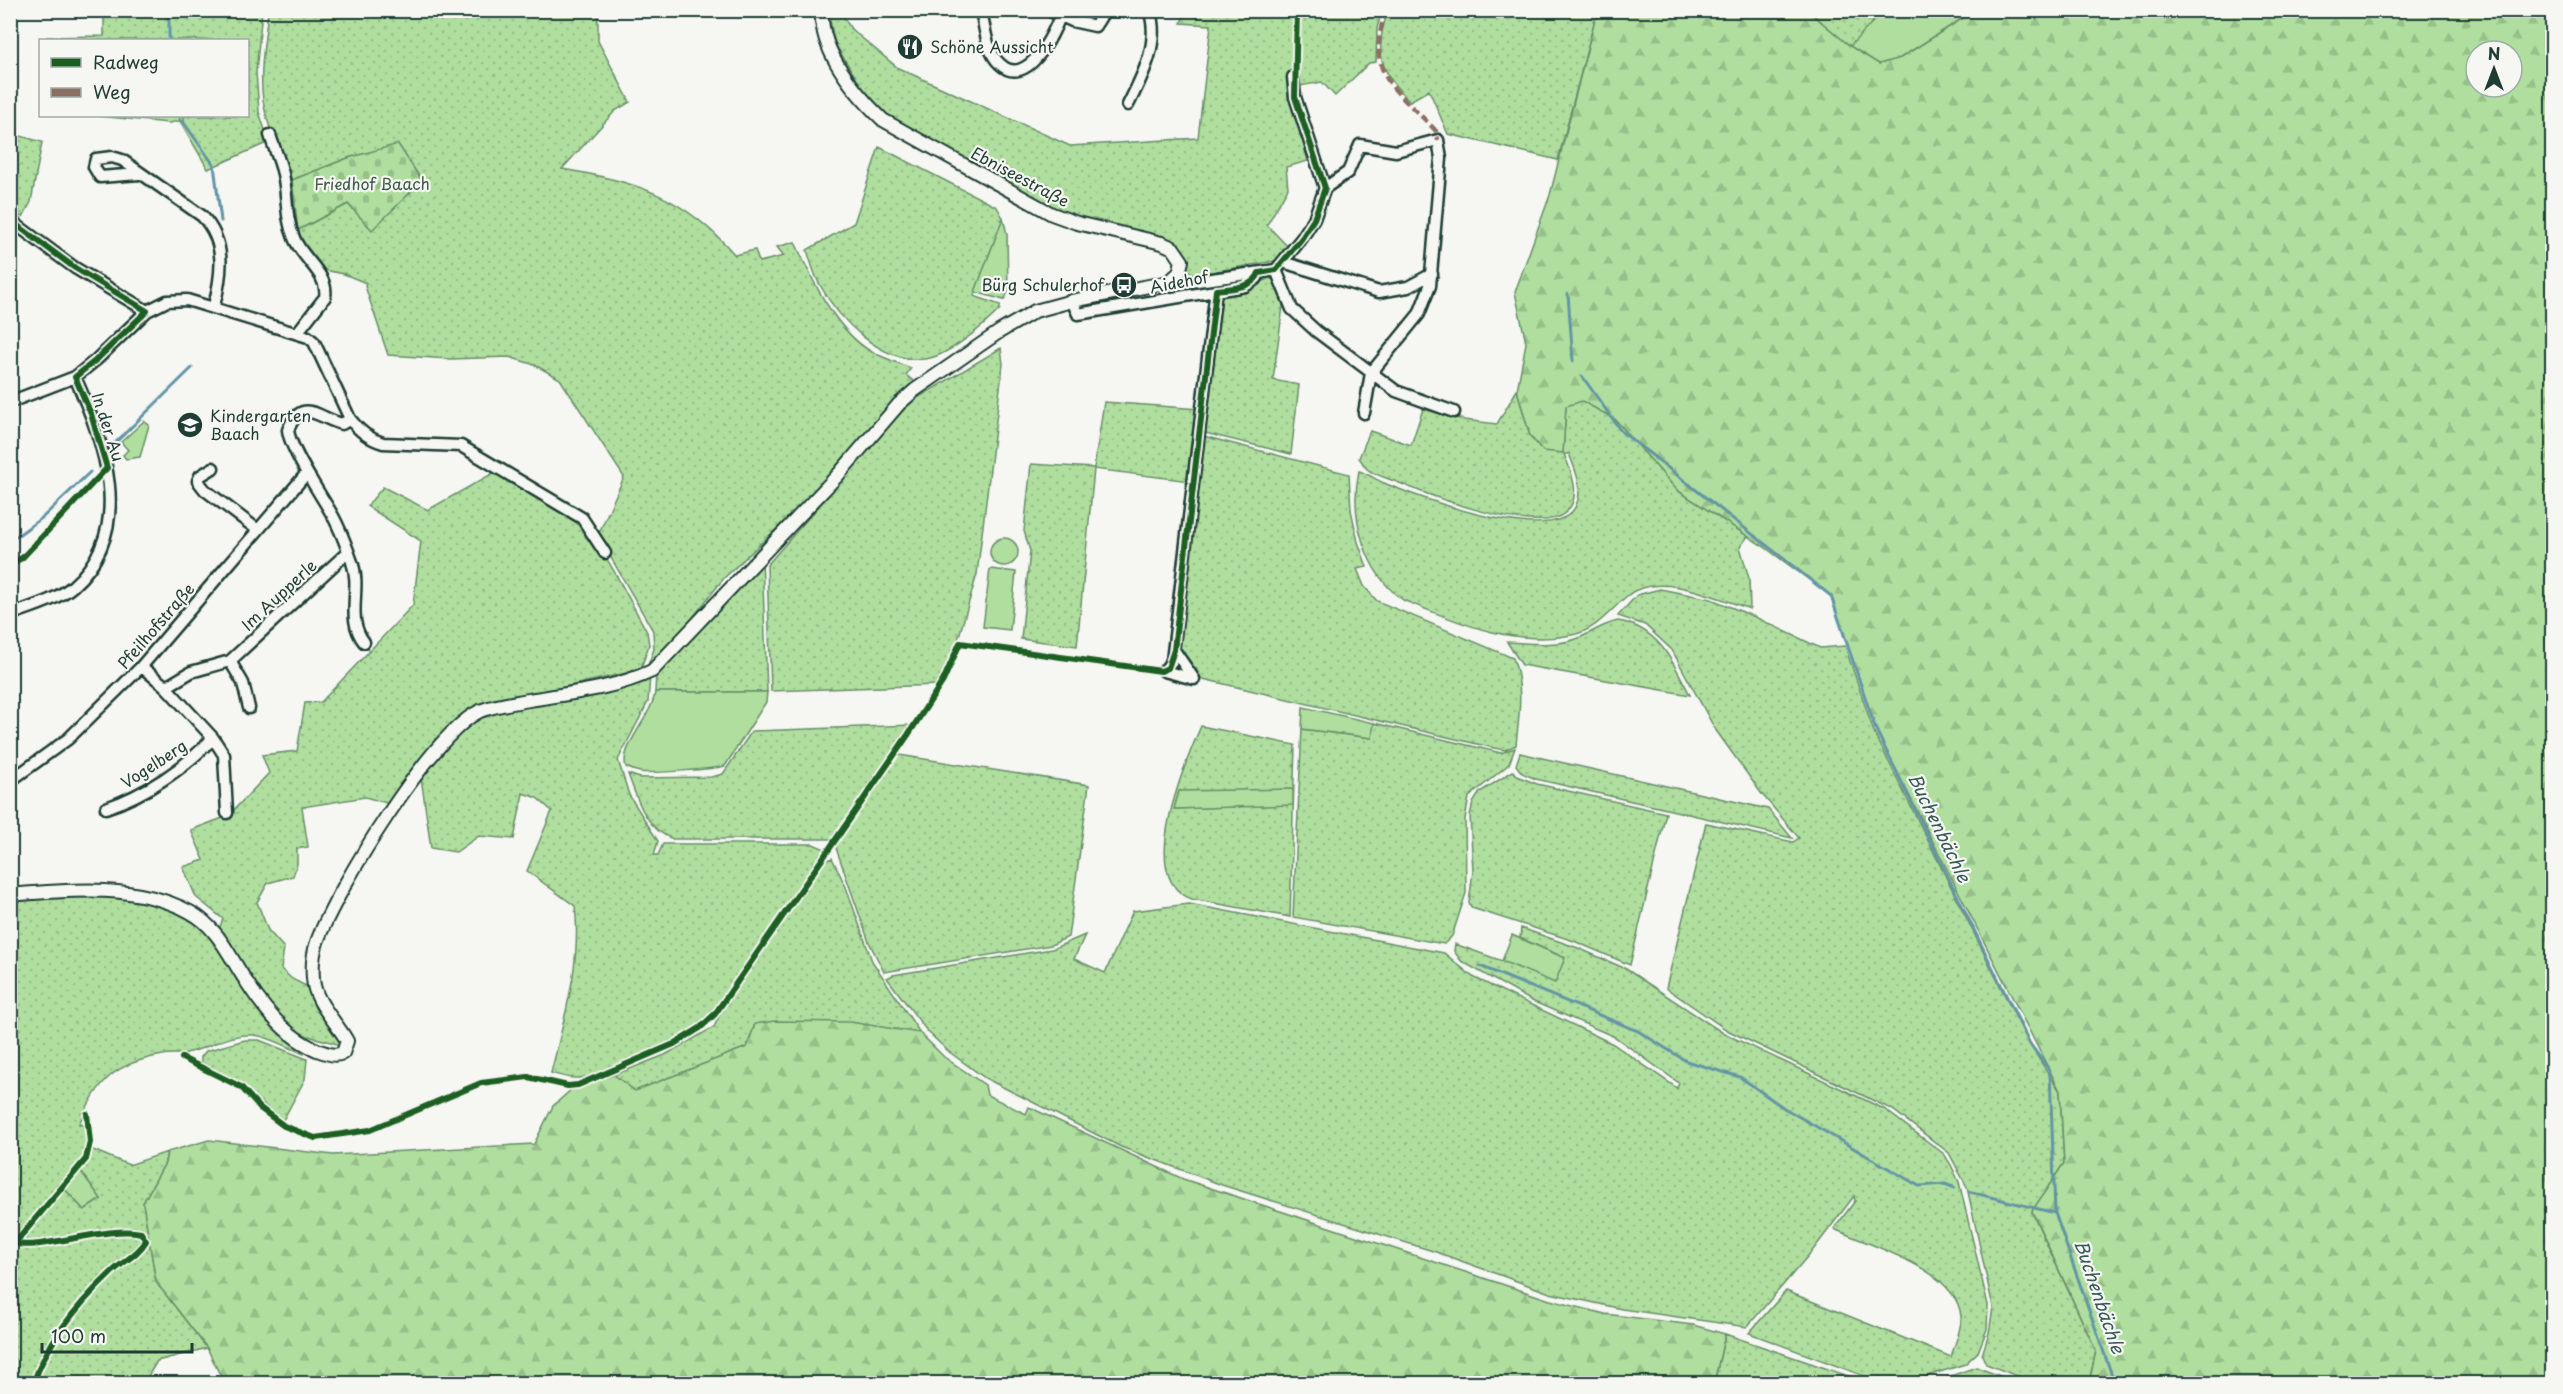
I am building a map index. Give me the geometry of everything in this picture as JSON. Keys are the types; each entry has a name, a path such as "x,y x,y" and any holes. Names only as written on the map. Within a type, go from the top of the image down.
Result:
{"street":[{"name":"Ebniseestraße","path":"822,10 825,34 832,54 870,108 883,120 1052,214 1077,224 1147,239 1173,248 1182,261 1176,278"},
{"path":"981,10 993,54 1001,65 1021,70 1028,66 1048,42 1060,16"},
{"path":"1048,10 1060,16 1095,26 1105,10"},
{"path":"1128,105 1150,49 1154,30 1149,10"},
{"path":"1293,77 1295,97 1325,188"},
{"path":"270,135 283,174 287,213 294,238 321,276 326,290 325,297 297,333"},
{"path":"1279,266 1314,219 1325,188 1348,172 1360,145 1396,152 1438,140 1440,159 1432,274 1425,303 1419,314 1371,374 1364,413"},
{"path":"139,174 202,216 217,236 220,281 214,306"},
{"path":"12,223 75,268 147,311"},
{"path":"10,895 99,891 163,900 188,911 216,933 233,956 246,981 285,1029 312,1048 334,1055 343,1053 346,1041 314,987 313,958 317,943 328,917 384,821 411,781 449,733 482,710 622,684 652,671 838,475 898,404 1021,318 1035,311 1072,301 1169,282 1176,278 1190,282 1259,273 1279,266 1379,292 1408,287 1432,274"},
{"path":"1279,266 1292,309 1371,374 1409,398 1454,412"},
{"name":"Aidehof","path":"1072,301 1078,314 1245,286 1257,278 1259,273"},
{"path":"1174,650 1215,290"},
{"path":"10,402 75,377 147,311 167,301 188,300 214,306 297,333 314,342 350,419 358,430 383,443 461,446 582,518 605,553"},
{"name":"In der Au","path":"10,615 71,588 86,573 104,546 110,502 106,464 91,414 75,377"},
{"path":"350,419 342,424 315,412 304,411 292,419 288,438 336,522 348,552 353,567 353,620 357,633 364,642"},
{"path":"213,468 200,476 198,481 205,490 258,530"},
{"name":"Pfeilhofstraße","path":"10,781 68,739 142,667 307,473"},
{"name":"Im Aupperle","path":"166,687 191,672 230,661 348,552"},
{"path":"230,661 243,682 249,708"},
{"name":"Vogelberg","path":"142,667 166,687 213,738 224,755 227,813"},
{"name":"Vogelberg","path":"106,808 162,779 201,751 213,738"}],"green space":[{"path":"1973,10 1850,46 1808,11"},
{"path":"104,11 262,11 256,72 259,112 269,142 208,169 179,117 249,117 249,39 47,39 47,37 104,36"},
{"path":"268,11 598,11 598,41 630,102 615,111 562,169 613,179 657,194 697,218 735,255 755,250 759,262 784,256 777,247 795,242 826,303 847,331 872,352 911,368 906,375 916,383 889,406 805,502 724,578 682,631 648,665 654,649 653,631 598,535 624,477 560,379 535,365 509,357 450,359 388,355 365,286 366,283 344,274 324,270 308,252 298,230 348,204 372,229 422,181 398,145 348,158 292,180 271,131 263,100 262,67"},
{"path":"828,11 840,11 851,29 898,68 1070,146 1198,138 1211,25 1181,23 1186,11 1382,11 1377,28 1376,62 1369,63 1335,96 1322,82 1288,88 1308,161 1286,167 1288,188 1267,225 1290,249 1281,260 1194,275 1186,268 1182,251 1053,211 889,119 867,96 835,44"},
{"path":"1388,11 1610,11 1595,19 1558,160 1448,134 1429,90 1410,101 1392,80 1382,60 1381,37"},
{"path":"1610,11 1808,11 1850,46 1879,64 1900,58 1974,11 2552,11 2552,1383 2089,1383 2096,1351 2032,1211 2064,1163 2060,1091 1876,730 1831,596 1763,546 1677,490 1615,419 1582,401 1566,406 1563,453 1543,451 1530,436 1517,390 1526,343 1515,292 1550,195 1595,19"},
{"path":"1883,11 1974,11 1900,58 1879,64 1850,46"},
{"path":"108,117 179,117 180,121 169,123"},
{"path":"10,133 42,142 31,202 23,217 11,214"},
{"name":"Friedhof Baach","path":"398,144 422,181 372,230 348,204 298,230 292,180 348,158"},
{"path":"879,147 997,207 1003,218 974,296 1000,305 1000,309 965,340 933,357 908,358 892,354 863,337 838,312 828,298 816,277 807,250 854,223"},
{"path":"1003,218 1007,234 1008,292 1004,300 975,292"},
{"path":"1269,278 1277,281 1284,299 1273,380 1299,385 1291,454 1201,432 1220,294 1247,290"},
{"path":"1001,348 1003,364 977,574 957,643 937,685 771,691 767,565 905,408 919,397"},
{"path":"1517,390 1530,436 1563,453 1566,405 1582,401 1615,419 1677,490 1748,536 1740,547 1749,578 1750,609 1704,593 1670,586 1654,586 1640,589 1627,596 1589,629 1572,635 1528,638 1464,624 1403,600 1390,589 1379,575 1363,543 1356,507 1359,471 1401,490 1454,508 1517,522 1544,522 1565,517 1577,503 1579,484 1569,454 1564,454 1574,484 1570,507 1565,513 1551,519 1531,520 1482,511 1432,496 1373,473 1359,458 1370,431 1411,445 1423,409 1464,420 1497,424"},
{"path":"1104,402 1199,409 1190,481 1094,469 1077,646 1021,639 1030,551 1024,531 1031,464 1094,468"},
{"path":"144,421 149,425 140,457 126,459 123,455 128,450 121,442"},
{"path":"1207,437 1349,474 1351,510 1358,542 1367,567 1357,569 1364,586 1377,601 1513,658 1520,690 1516,745 1505,750 1494,748 1199,678 1176,646 1200,439"},
{"path":"495,472 540,496 582,526 599,547 617,576 647,632 649,645 641,668 480,706 458,718 426,752 390,804 365,797 302,807 308,847 297,849 297,864 293,876 268,883 257,902 268,930 284,948 281,969 292,979 308,987 315,1008 341,1041 339,1045 308,1036 299,1032 274,1011 219,929 223,919 196,897 183,867 204,860 191,830 228,816 269,773 262,755 297,751 305,703 321,702 413,605 421,541 367,506 383,487 428,510"},
{"path":"1004,538 1014,542 1018,552 1014,562 1004,566 994,562 990,552 994,542"},
{"path":"762,558 767,692 655,692 656,674"},
{"path":"990,569 1016,572 1010,630 983,627"},
{"path":"1660,589 1711,599 1820,648 1845,646 1874,732 2029,1044 2060,1091 2064,1163 2032,1212 2096,1351 2089,1383 2035,1383 1986,1364 1982,1355 1989,1333 1993,1307 1967,1187 1949,1153 1893,1110 1727,1030 1666,988 1706,823 1793,842 1799,838 1761,793 1715,729 1672,650 1645,625 1618,616 1637,595"},
{"path":"1618,621 1644,631 1663,648 1690,695 1522,665 1507,642 1562,643"},
{"path":"650,675 648,702 618,760 629,795 658,841 654,855 658,855 663,844 813,844 825,849 714,1011 702,1022 631,1063 594,1075 568,1077 551,1073 574,969 577,927 575,906 527,871 552,811 537,798 523,793 514,839 479,836 456,852 431,848 421,777 450,740 484,713"},
{"path":"655,692 767,692 766,702 725,766 682,771 640,772 626,767 625,759 627,750 649,711"},
{"path":"1303,707 1374,723 1372,738 1302,729"},
{"path":"1374,723 1501,753 1515,748 1509,764 1469,797 1465,819 1466,893 1452,936 1444,944 1293,917 1302,729 1371,738"},
{"path":"913,725 831,839 673,839 656,829 649,821 628,774 640,778 711,777 723,774 752,731"},
{"path":"1201,726 1295,745 1290,917 1192,899 1175,888 1167,869 1165,845 1169,819 1176,791","holes":["1179,791 1293,804 1175,809"]},
{"path":"1520,753 1768,809 1792,838 1536,779 1522,773 1516,765"},
{"path":"899,755 1089,785 1068,937 1051,945 884,972 869,942 836,848 838,838"},
{"path":"1513,771 1519,777 1537,784 1666,813 1630,965 1574,941 1472,908 1469,903 1473,871 1470,815 1473,803 1480,792"},
{"path":"1293,789 1293,805 1174,809 1179,791"},
{"path":"832,858 846,887 872,961 920,1033 755,1024 747,1047 635,1091 614,1075 665,1055 714,1027 723,1008 823,862"},
{"path":"100,895 158,904 191,920 215,943 265,1018 305,1051 304,1054 266,1038 244,1035 186,1053 146,1058 120,1069 101,1085 79,1124 85,1125 87,1146 84,1157 11,1242 11,900 44,896"},
{"path":"1189,904 1444,953 1473,977 1613,1044 1677,1088 1679,1083 1615,1037 1532,1001 1461,961 1454,951 1455,944 1502,961 1565,958 1520,938 1521,928 1578,948 1626,969 1723,1033 1884,1109 1944,1154 1959,1182 1988,1305 1987,1329 1978,1352 1965,1364 1918,1379 1895,1382 1872,1379 1749,1333 1786,1291 1951,1357 1961,1317 1956,1300 1945,1286 1910,1262 1834,1229 1855,1201 1854,1196 1813,1250 1747,1327 1622,1309 1550,1293 1436,1252 1222,1185 1121,1147 985,1078 948,1051 927,1031 887,978 893,975 1052,949 1085,935 1074,959 1105,973 1133,911"},
{"path":"1512,935 1565,958 1555,983 1502,961"},
{"path":"775,1021 850,1022 920,1033 944,1057 985,1085 987,1095 1026,1114 1029,1107 1183,1179 1550,1300 1605,1314 1693,1325 1725,1334 1714,1383 224,1383 207,1348 156,1282 143,1203 165,1163 167,1152 209,1140 333,1155 534,1144 553,1106 572,1089 614,1075 635,1091 747,1047 755,1024"},
{"path":"245,1040 259,1040 307,1059 305,1079 282,1122 244,1086 201,1062 201,1057 206,1051"},
{"path":"93,1150 129,1165 167,1152 165,1163 143,1203 156,1282 207,1348 157,1361 144,1383 11,1384 11,1250 64,1188 84,1210 101,1199 80,1170"},
{"path":"80,1170 101,1199 84,1210 64,1188"},
{"path":"1725,1334 1869,1383 1714,1384"},
{"path":"1976,1367 2019,1383 1931,1383"}],"waterway":[{"path":"163,10 169,20 169,39"},
{"path":"183,117 184,123 214,165 221,221"},
{"name":"Buchenbächle","path":"1568,294 1573,361"},
{"path":"114,444 192,368"},
{"name":"Buchenbächle","path":"1582,376 1621,431 1831,596 1876,730 2030,1044 2050,1071 2055,1213 2115,1384"},
{"path":"10,541 43,517 90,472"},
{"path":"1480,966 1638,1031 1686,1061 1740,1077 1784,1108 1919,1186 1945,1184 1955,1188"},
{"path":"1970,1192 2055,1213"}],"marked path":[{"path":"1386,10 1380,33 1379,52 1382,67 1397,92 1436,131 1438,140"}],"cycle path":[{"path":"182,1058 241,1087 260,1108 284,1126 315,1138 370,1130 481,1083 528,1077 568,1086 578,1085 674,1044 700,1028 715,1014 908,735 943,681 960,643 1161,671 1168,668 1174,650 1216,290 1246,285 1252,282 1259,273 1276,270 1314,219 1325,188 1295,97 1297,10"},
{"path":"10,220 75,268 147,311 75,377 91,414 107,468 22,558 10,564"},
{"path":"33,1384 47,1352 76,1310 115,1269 139,1250 146,1241 141,1233 110,1232 38,1244 15,1243 86,1159 90,1142 87,1114"}],"place":[{"name":"Schöne Aussicht","path":"910,47"},
{"name":"Bürg Schulerhof","path":"1124,285"},
{"name":"Kindergarten Baach","path":"190,425"}]}
